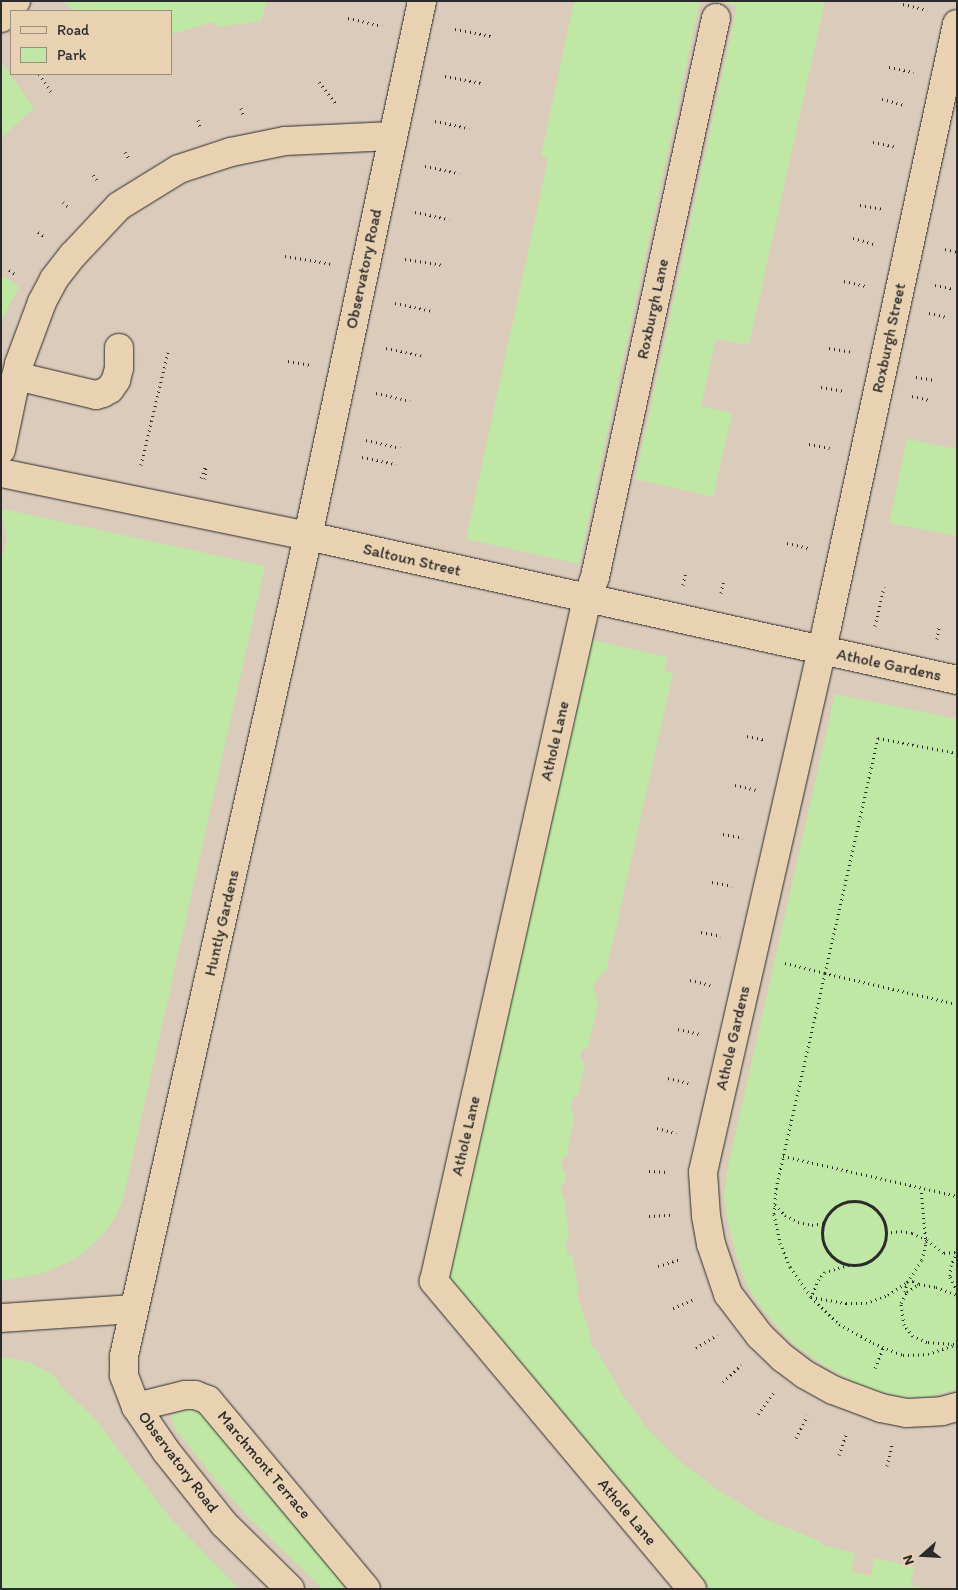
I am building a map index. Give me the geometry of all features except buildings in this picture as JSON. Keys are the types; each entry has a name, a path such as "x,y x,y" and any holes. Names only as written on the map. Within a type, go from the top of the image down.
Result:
{"street":[{"name":"Observatory Road","path":"308,536 422,1"},
{"name":"Roxburgh Lane","path":"587,599 595,578 716,18"},
{"name":"Roxburgh Street","path":"822,652 957,24"},
{"path":"1,450 16,376 31,326 54,279 96,227 119,206 180,169 254,147 316,138 392,136"},
{"path":"16,376 96,394 103,393 116,380 119,368 119,348"},
{"name":"Saltoun Street","path":"1,473 308,536 822,652"},
{"name":"Huntly Gardens","path":"134,1310 308,536"},
{"name":"Athole Lane","path":"587,599 434,1282 692,1589"},
{"name":"Athole Gardens","path":"957,680 822,652 703,1172 710,1244 728,1294 744,1318 783,1358 804,1374 833,1390 882,1408 907,1413 942,1411 957,1407"},
{"name":"Observatory Road","path":"134,1310 124,1356 124,1375 136,1407 166,1451 224,1524 290,1589"},
{"path":"1,1318 134,1310"},
{"name":"Marchmont Terrace","path":"136,1407 185,1395 195,1395 208,1400 366,1589"}],"path":[{"path":"902,4 930,10"},
{"path":"348,18 385,26"},
{"path":"455,29 492,36"},
{"path":"889,67 916,73"},
{"path":"40,75 52,93"},
{"path":"445,76 482,83"},
{"path":"319,82 338,106"},
{"path":"882,100 908,106"},
{"path":"435,121 469,128"},
{"path":"873,142 899,148"},
{"path":"425,166 459,173"},
{"path":"860,204 885,209"},
{"path":"415,212 449,219"},
{"path":"853,238 878,244"},
{"path":"937,248 957,252"},
{"path":"285,256 332,264"},
{"path":"405,259 442,265"},
{"path":"844,281 868,286"},
{"path":"929,284 954,289"},
{"path":"395,302 432,311"},
{"path":"923,312 947,317"},
{"path":"386,348 424,356"},
{"path":"830,348 854,353"},
{"path":"140,468 168,352"},
{"path":"288,361 311,365"},
{"path":"910,376 934,380"},
{"path":"821,387 846,392"},
{"path":"376,393 410,401"},
{"path":"906,395 930,400"},
{"path":"366,440 400,448"},
{"path":"809,444 833,449"},
{"path":"362,457 396,464"},
{"path":"787,543 812,549"},
{"path":"875,628 884,587"},
{"path":"747,736 770,741"},
{"path":"957,753 878,738 783,1156 774,1205 776,1225 784,1254 790,1267 811,1297 839,1324 891,1351 903,1355 928,1354 957,1344"},
{"path":"735,784 758,790"},
{"path":"723,834 748,839"},
{"path":"712,882 737,888"},
{"path":"701,932 726,938"},
{"path":"784,962 957,1004"},
{"path":"690,980 715,986"},
{"path":"678,1029 704,1036"},
{"path":"668,1078 693,1084"},
{"path":"657,1128 682,1135"},
{"path":"783,1156 957,1196"},
{"path":"649,1171 674,1172"},
{"path":"922,1189 927,1240 922,1260 907,1282 901,1317 904,1325 913,1336 935,1343 957,1344"},
{"path":"811,1297 819,1279 825,1272 848,1265 864,1264 879,1255 884,1245 886,1233 881,1214 864,1202 843,1202 834,1207 823,1222 821,1235 824,1245 834,1258 848,1265"},
{"path":"774,1205 785,1215 798,1222 812,1225 823,1222"},
{"path":"649,1216 674,1214"},
{"path":"886,1233 901,1231 927,1240 944,1253 957,1252 951,1266 950,1277 957,1291"},
{"path":"658,1266 681,1259"},
{"path":"811,1297 846,1303 866,1303 880,1299 907,1282 913,1281 957,1295"},
{"path":"903,1298 912,1287 919,1284"},
{"path":"673,1308 697,1298"},
{"path":"696,1348 717,1335"},
{"path":"723,1382 742,1365"},
{"path":"758,1414 774,1393"},
{"path":"796,1438 808,1415"},
{"path":"839,1455 847,1431"},
{"path":"887,1466 892,1442"}],"green space":[{"path":"63,1 267,1 261,21 219,27 214,22 172,34 172,10 73,10"},
{"path":"574,1 700,1 579,564 466,539 548,159 541,156"},
{"path":"717,1 825,1 749,345 716,339 701,406 732,413 713,497 635,479 737,6"},
{"path":"1,62 34,108 1,138"},
{"path":"5,277 19,287 1,321 1,281"},
{"path":"907,439 957,449 957,536 889,523"},
{"path":"3,509 265,566 122,1204 107,1230 75,1259 43,1273 1,1281 1,562 7,539 2,517"},
{"path":"592,640 667,657 664,671 673,673 606,972 600,975 593,987 598,1004 588,1047 582,1050 580,1057 585,1064 578,1095 573,1098 571,1109 574,1117 567,1156 562,1159 562,1169 566,1173 565,1183 561,1185 561,1193 564,1198 569,1236 566,1243 567,1253 573,1258 579,1293 576,1294 589,1329 591,1345 596,1349 622,1394 646,1427 681,1462 715,1488 765,1519 822,1542 822,1545 855,1553 851,1571 871,1576 874,1558 914,1567 910,1585 926,1589 705,1589 448,1278"},
{"path":"835,694 957,719 957,1390 927,1397 910,1398 892,1395 862,1386 826,1367 793,1344 762,1309 748,1287 736,1256 726,1213 724,1196 727,1171"},
{"path":"1,1357 28,1362 53,1375 63,1388 96,1420 170,1518 239,1589 1,1589"},
{"path":"186,1408 193,1408 207,1417 351,1589 323,1589 248,1517 218,1483 174,1427 171,1415"}]}
